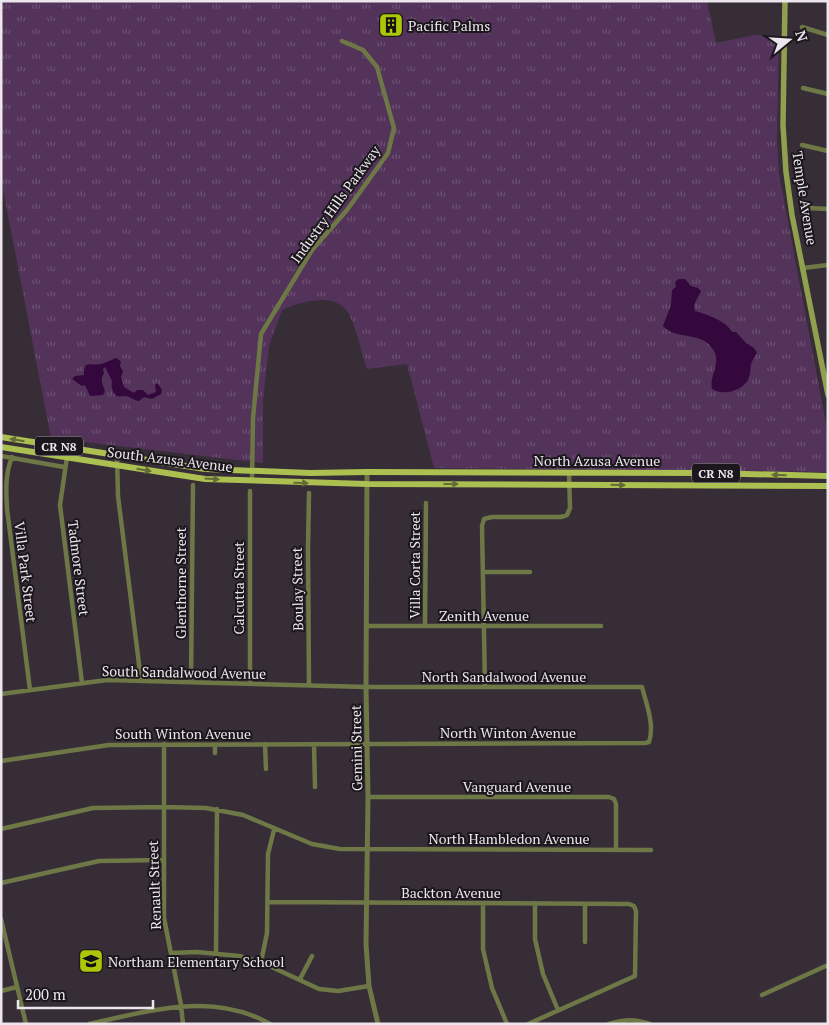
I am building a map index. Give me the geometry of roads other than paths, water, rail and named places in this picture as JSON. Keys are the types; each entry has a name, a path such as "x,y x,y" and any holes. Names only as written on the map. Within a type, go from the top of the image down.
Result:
{"main road":[{"name":"Temple Avenue","path":"785,1 783,125 786,172 792,215 828,395"},
{"name":"South Azusa Avenue","path":"1,437 205,469 310,473 367,472"},
{"name":"South Azusa Avenue","path":"1,447 205,479 367,484"},
{"name":"North Azusa Avenue","path":"367,472 707,473 828,476"},
{"path":"407,484 422,479 428,472"},
{"name":"North Azusa Avenue","path":"367,484 828,486"}],"street":[{"path":"802,27 828,36"},
{"name":"Industry Hills Parkway","path":"252,481 253,418 261,334 312,250 347,210 388,153 394,128 376,67 363,50 342,40"},
{"path":"803,88 828,94"},
{"path":"802,145 828,151"},
{"path":"809,208 828,209"},
{"path":"803,268 828,265"},
{"path":"1,456 64,467"},
{"path":"117,456 118,496 141,680"},
{"name":"Tadmore Street","path":"67,457 64,467 60,505 82,683"},
{"name":"Villa Park Street","path":"12,458 6,481 7,508 30,690"},
{"name":"Gemini Street","path":"367,472 368,626 366,744 368,849 366,944 369,986 378,1024"},
{"path":"485,687 482,526 484,519 492,517 560,518 567,515 570,508 569,473"},
{"name":"Glenthorne Street","path":"191,681 193,485"},
{"name":"Calcutta Street","path":"250,491 250,684"},
{"name":"Boulay Street","path":"309,493 309,685"},
{"name":"Villa Corta Street","path":"425,626 426,503"},
{"path":"484,572 530,572"},
{"name":"Zenith Avenue","path":"368,626 601,626"},
{"name":"South Sandalwood Avenue","path":"1,694 107,680 366,686"},
{"name":"North Sandalwood Avenue","path":"366,686 642,687 649,714 651,737 649,742"},
{"name":"North Winton Avenue","path":"366,744 646,744 649,742"},
{"name":"Renault Street","path":"164,744 164,918 183,1024"},
{"path":"265,744 266,769"},
{"path":"314,744 314,786"},
{"name":"South Winton Avenue","path":"1,761 109,745 366,744"},
{"path":"215,745 215,753"},
{"name":"Vanguard Avenue","path":"368,797 609,797 614,799 616,804 616,850"},
{"name":"North Hambledon Avenue","path":"1,829 93,808 164,806 217,809 243,815 274,830 312,844 340,849 651,850"},
{"path":"216,953 217,809"},
{"path":"260,962 267,933 268,854 274,830"},
{"path":"1,883 99,861 163,860"},
{"name":"Backton Avenue","path":"268,902 629,904 634,906 636,911 635,976 558,1010"},
{"path":"528,1024 558,1010 543,974 535,939 535,903"},
{"path":"483,904 484,949 492,988 507,1024"},
{"path":"585,904 585,942"},
{"path":"1,919 3,937 26,1024"},
{"path":"171,953 216,953 240,956 260,962 319,989 338,991 369,986"},
{"path":"300,979 312,956"},
{"path":"762,996 828,964"},
{"path":"1,991 17,987"},
{"path":"89,1024 181,1005 228,1008 248,1014 270,1024"},
{"path":"608,1024 620,1020 635,1019 650,1024"}],"place":[{"name":"Pacific Palms","path":"391,25"},
{"name":"Northam Elementary School","path":"91,961"}]}
